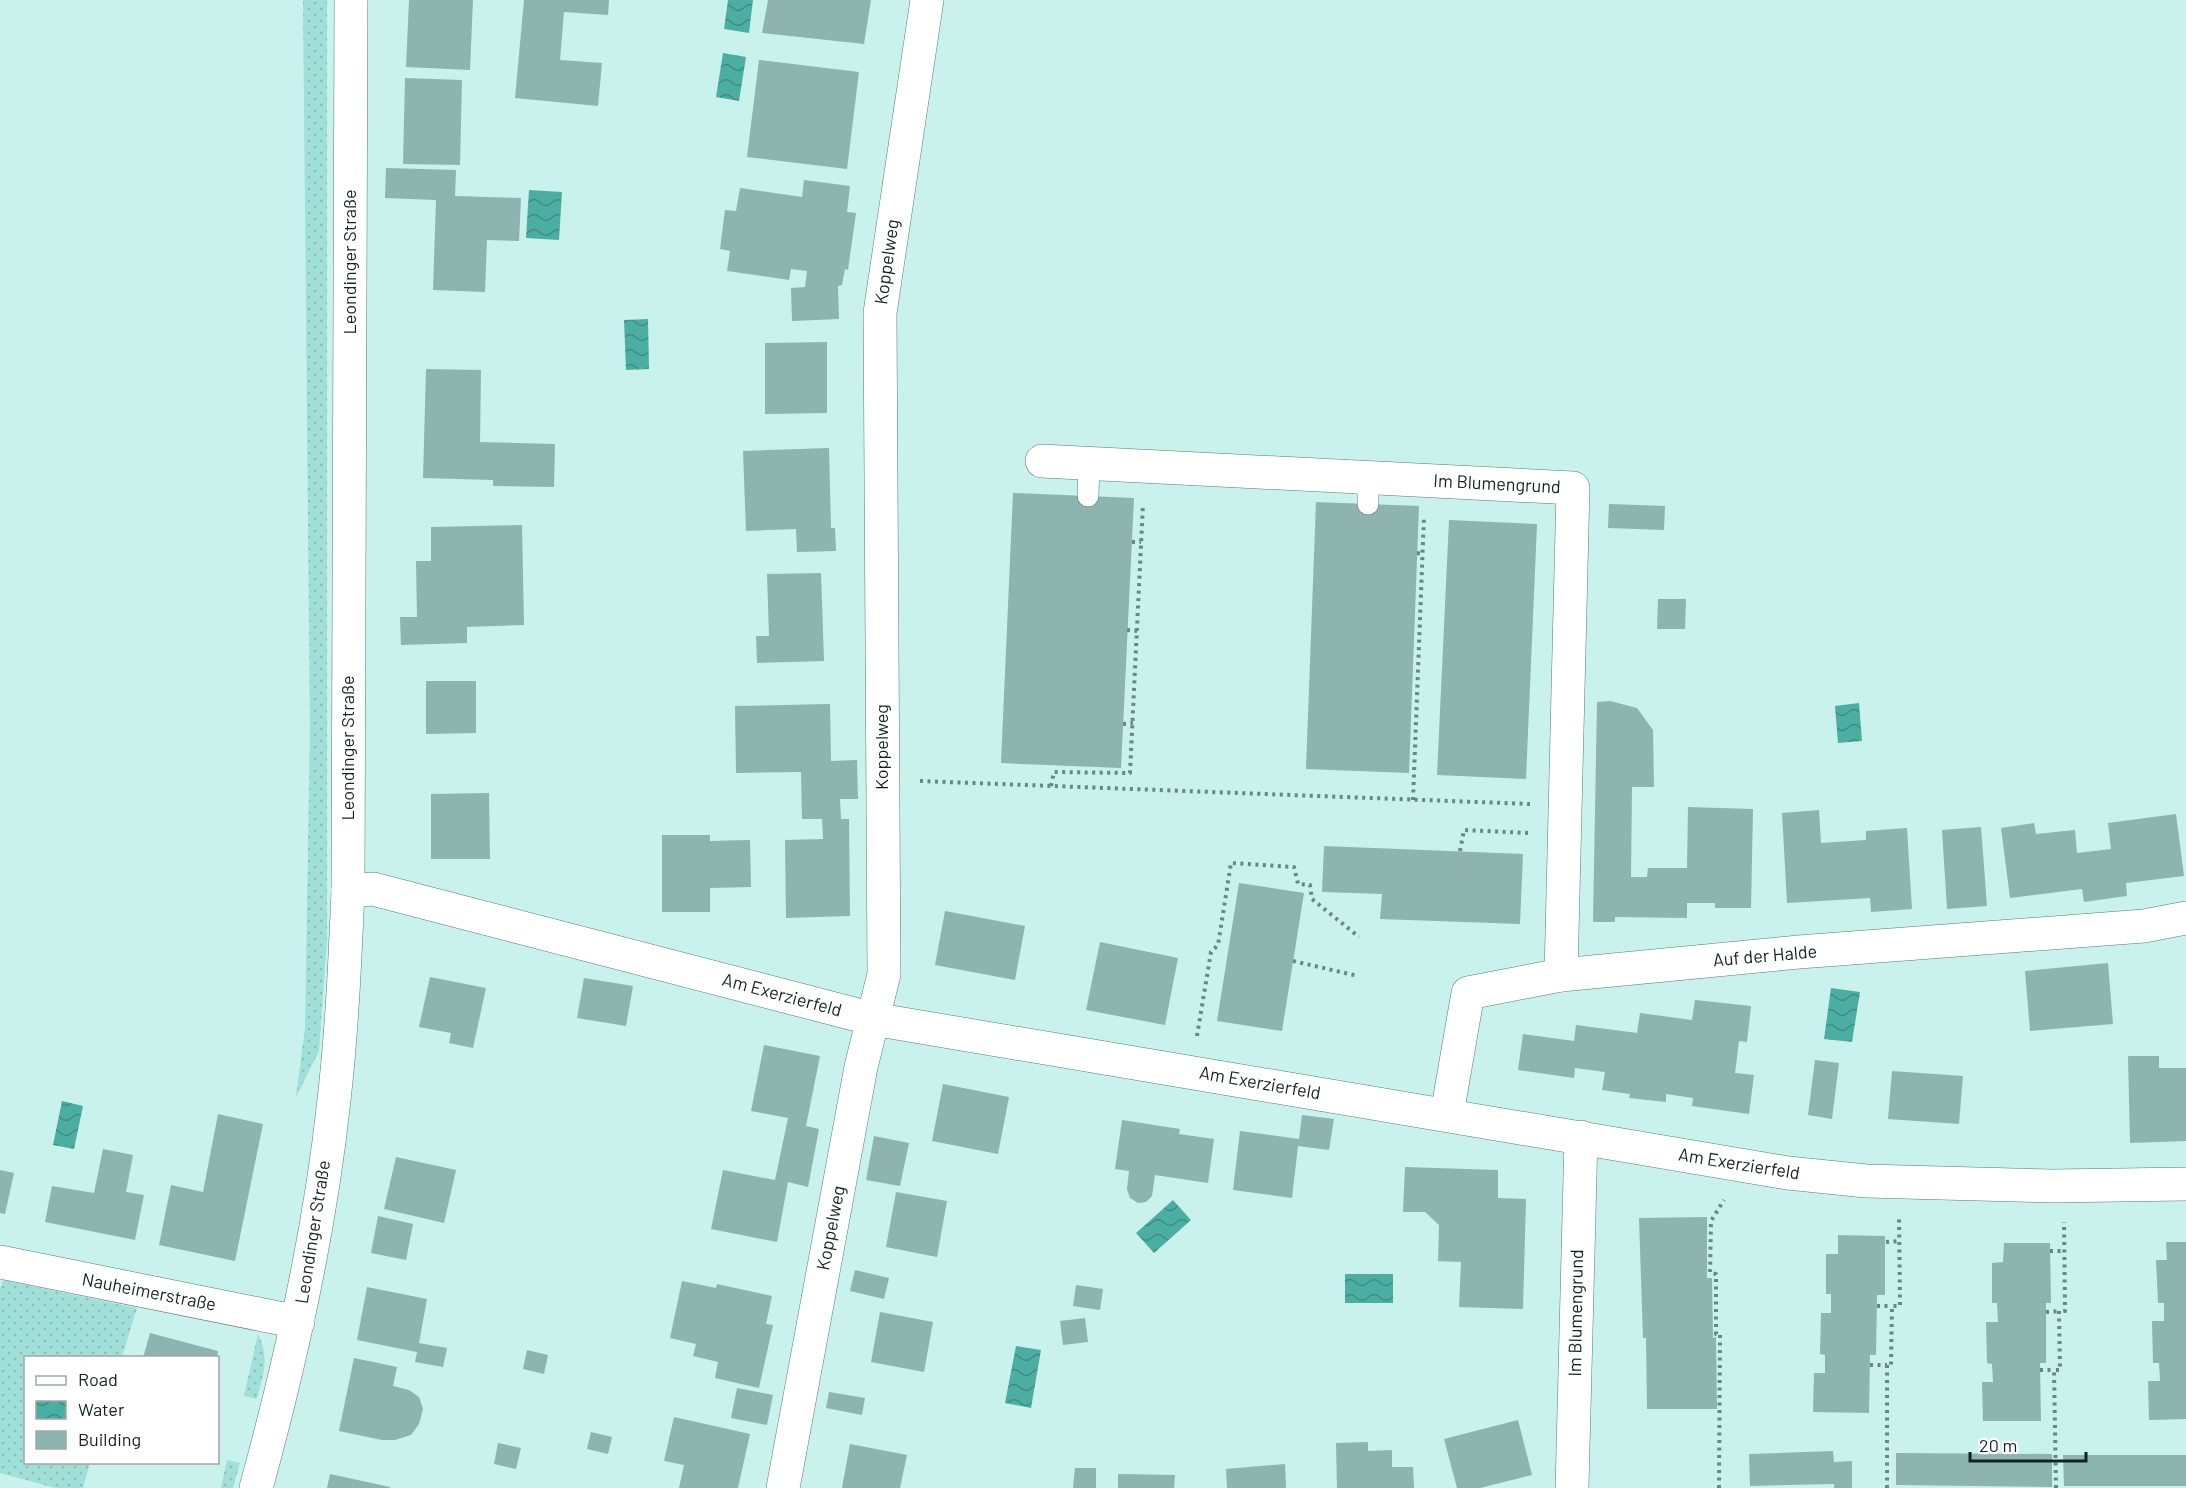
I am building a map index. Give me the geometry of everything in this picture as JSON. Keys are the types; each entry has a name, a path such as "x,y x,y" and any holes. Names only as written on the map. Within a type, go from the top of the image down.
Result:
{"street":[{"name":"Leondinger Straße","path":"256,1488 298,1322 334,1102 343,995 348,891 351,0"},
{"name":"Koppelweg","path":"783,1488 861,1067 884,974 880,313 927,0"},
{"name":"Im Blumengrund","path":"1042,461 1145,467 1368,491 1426,480 1573,488 1561,975"},
{"name":"Am Exerzierfeld","path":"348,891 373,889 873,1018 1788,1173 1899,1182 2064,1186 2186,1184"},
{"name":"Auf der Halde","path":"1447,1114 1468,993 1561,975 1799,952 2144,926 2186,918"},
{"name":"Im Blumengrund","path":"1572,1488 1581,1137"},
{"name":"Nauheimerstraße","path":"0,1262 298,1322"}],"lane":[{"path":"1088,496 1089,464"}],"path":[{"path":"1051,786 1054,772 1130,773 1145,467"},
{"path":"1413,800 1426,480"},
{"path":"1132,542 1141,542"},
{"path":"1417,553 1423,554"},
{"path":"1127,630 1137,631"},
{"path":"1414,640 1419,640"},
{"path":"1123,723 1133,723"},
{"path":"1410,731 1416,731"},
{"path":"882,780 1531,804"},
{"path":"1460,851 1464,830 1530,833"},
{"path":"1196,1040 1211,952 1218,945 1231,863 1294,867 1298,884 1310,885 1312,899 1359,937"},
{"path":"1293,961 1358,976"},
{"path":"1877,1306 1900,1306 1899,1182"},
{"path":"2046,1312 2066,1311 2064,1186"},
{"path":"1711,1221 1710,1274 1716,1274 1716,1334 1720,1334 1719,1488"},
{"path":"1886,1242 1899,1241"},
{"path":"2050,1251 2065,1251"},
{"path":"1870,1365 1892,1365 1892,1306"},
{"path":"2040,1370 2060,1370 2059,1311"},
{"path":"1887,1365 1887,1488"},
{"path":"2054,1370 2056,1488"}],"shaded area":[{"path":"303,0 327,0 327,939 319,1051 296,1097 305,1028 310,730"},
{"path":"3,1280 137,1308 122,1356 24,1356 24,1464 90,1464 83,1488 55,1488 0,1473 0,1290"},
{"path":"258,1334 265,1358 257,1399 244,1396"},
{"path":"227,1460 240,1463 233,1488 221,1488"}],"water":[{"path":"728,0 753,0 749,33 724,29"},
{"path":"723,53 746,57 739,101 716,97"},
{"path":"529,190 562,192 559,240 526,238"},
{"path":"648,319 649,369 626,370 624,320"},
{"path":"1859,703 1862,741 1838,743 1835,706"},
{"path":"1831,988 1860,992 1852,1042 1824,1039"},
{"path":"62,1101 83,1106 74,1149 53,1145"},
{"path":"1173,1200 1191,1220 1154,1253 1136,1233"},
{"path":"1345,1274 1393,1274 1393,1303 1345,1303"},
{"path":"1016,1346 1041,1350 1031,1408 1005,1403"}],"building":[{"path":"409,0 473,0 470,70 406,67"},
{"path":"524,0 609,0 608,15 564,12 560,60 602,63 598,106 515,98"},
{"path":"768,0 871,0 864,44 762,33"},
{"path":"759,60 859,72 847,169 747,157"},
{"path":"405,78 462,80 460,165 403,164"},
{"path":"386,168 456,170 455,196 521,198 519,241 487,240 485,292 433,290 436,200 385,198"},
{"path":"804,180 850,186 847,212 856,213 848,270 845,269 842,285 838,286 839,319 792,321 791,288 805,287 807,271 791,269 789,280 727,271 730,251 720,249 725,210 736,211 740,188 802,197"},
{"path":"827,342 827,413 765,414 765,343"},
{"path":"426,369 481,370 480,442 555,444 554,487 493,486 493,480 423,478"},
{"path":"829,448 831,528 835,528 836,551 797,552 796,529 746,531 743,451"},
{"path":"1013,493 1134,498 1121,768 1001,763"},
{"path":"1316,502 1419,506 1409,773 1306,769"},
{"path":"1609,504 1665,506 1664,530 1608,528"},
{"path":"1449,520 1537,524 1526,779 1437,775"},
{"path":"522,525 524,625 467,627 467,643 401,645 400,617 417,617 416,561 431,561 431,527"},
{"path":"821,573 824,661 757,663 756,636 769,636 767,574"},
{"path":"1658,599 1686,599 1685,629 1657,629"},
{"path":"426,681 476,681 476,733 426,734"},
{"path":"1610,701 1637,708 1653,730 1654,787 1632,787 1631,877 1647,877 1648,868 1687,868 1688,807 1753,809 1751,908 1715,908 1715,903 1687,903 1687,918 1615,917 1615,922 1593,922 1597,702"},
{"path":"830,704 831,761 857,760 858,799 840,799 841,819 849,819 850,916 786,918 785,840 823,839 822,819 802,819 801,772 736,773 735,706"},
{"path":"489,793 490,859 431,859 431,794"},
{"path":"1819,810 1821,843 1866,840 1866,831 1907,828 1912,909 1871,912 1870,898 1787,903 1782,813"},
{"path":"2176,814 2184,876 2126,883 2127,896 2084,902 2082,889 2010,898 2001,828 2034,823 2036,834 2075,830 2077,853 2111,849 2108,823"},
{"path":"1981,827 1987,906 1947,909 1942,830"},
{"path":"662,835 710,835 710,841 750,840 751,887 710,888 710,912 662,912"},
{"path":"1324,846 1523,854 1520,924 1380,919 1382,894 1322,892"},
{"path":"1239,883 1304,893 1282,1031 1217,1021"},
{"path":"945,911 1025,926 1015,980 935,965"},
{"path":"1100,942 1178,958 1165,1025 1086,1010"},
{"path":"2108,963 2113,1024 2030,1031 2025,971"},
{"path":"430,977 486,988 473,1048 449,1043 451,1033 419,1027"},
{"path":"584,978 633,986 626,1026 577,1018"},
{"path":"1695,1000 1751,1006 1747,1042 1739,1041 1735,1073 1754,1075 1749,1114 1692,1106 1693,1098 1666,1094 1666,1102 1629,1098 1630,1094 1602,1090 1605,1072 1575,1068 1574,1078 1518,1070 1523,1034 1574,1041 1576,1025 1637,1033 1640,1013 1692,1020"},
{"path":"764,1045 820,1056 806,1126 819,1129 808,1187 788,1182 777,1242 711,1229 723,1170 775,1180 788,1118 751,1111"},
{"path":"2128,1056 2159,1056 2159,1068 2186,1068 2186,1141 2130,1143"},
{"path":"1815,1060 1839,1063 1832,1119 1808,1115"},
{"path":"1892,1071 1963,1076 1959,1124 1888,1119"},
{"path":"943,1084 1009,1097 998,1154 932,1141"},
{"path":"218,1114 263,1124 235,1261 159,1245 171,1185 203,1192"},
{"path":"1302,1115 1334,1119 1329,1150 1298,1146 1292,1198 1233,1190 1240,1131 1299,1139"},
{"path":"1122,1120 1180,1129 1179,1134 1214,1139 1208,1183 1155,1175 1152,1196 1146,1202 1138,1203 1130,1198 1127,1189 1129,1171 1115,1169"},
{"path":"874,1136 909,1143 900,1186 866,1180"},
{"path":"103,1149 133,1155 126,1192 144,1195 135,1240 45,1222 52,1186 94,1193"},
{"path":"396,1157 456,1170 444,1223 384,1209"},
{"path":"1405,1167 1498,1170 1498,1198 1526,1199 1523,1309 1459,1307 1461,1262 1438,1261 1439,1225 1425,1212 1403,1212"},
{"path":"0,1170 14,1173 5,1214 0,1213"},
{"path":"896,1192 947,1201 937,1257 886,1247"},
{"path":"378,1216 413,1224 406,1260 371,1253"},
{"path":"1707,1217 1707,1278 1712,1278 1717,1409 1647,1409 1646,1338 1643,1338 1639,1218"},
{"path":"1838,1235 1885,1236 1885,1295 1877,1295 1876,1355 1870,1355 1869,1413 1813,1412 1814,1373 1825,1373 1825,1355 1820,1354 1821,1313 1831,1313 1831,1294 1826,1294 1826,1254 1838,1254"},
{"path":"2166,1242 2186,1242 2186,1419 2149,1420 2148,1381 2160,1381 2159,1363 2153,1363 2152,1321 2164,1321 2164,1303 2158,1303 2156,1260 2167,1260"},
{"path":"2004,1243 2050,1243 2051,1303 2046,1303 2046,1363 2040,1363 2041,1421 1983,1421 1982,1382 1993,1382 1992,1364 1987,1363 1986,1322 1998,1322 1997,1303 1992,1303 1992,1263 2003,1262"},
{"path":"855,1270 889,1278 884,1299 850,1291"},
{"path":"682,1281 716,1288 717,1284 772,1296 766,1324 773,1325 759,1388 715,1378 718,1362 693,1356 696,1344 670,1338"},
{"path":"1076,1285 1103,1289 1100,1310 1073,1306"},
{"path":"367,1287 427,1299 419,1343 447,1348 443,1367 415,1362 417,1352 357,1340"},
{"path":"880,1312 933,1322 924,1372 871,1362"},
{"path":"1085,1318 1088,1342 1063,1345 1060,1321"},
{"path":"150,1333 218,1351 217,1356 144,1356"},
{"path":"527,1350 548,1355 544,1374 523,1369"},
{"path":"354,1358 397,1367 393,1386 409,1390 419,1397 423,1409 419,1424 411,1435 395,1440 382,1440 339,1431"},
{"path":"737,1388 773,1395 767,1425 731,1418"},
{"path":"829,1392 865,1398 862,1415 826,1408"},
{"path":"674,1417 750,1434 738,1488 679,1488 684,1465 664,1461"},
{"path":"1518,1420 1532,1475 1480,1488 1457,1488 1444,1439"},
{"path":"591,1432 612,1437 608,1454 587,1449"},
{"path":"1368,1442 1368,1451 1392,1450 1392,1467 1413,1467 1414,1488 1337,1488 1336,1443"},
{"path":"498,1443 521,1448 516,1469 494,1464"},
{"path":"850,1444 907,1455 900,1488 842,1488"},
{"path":"1833,1451 1834,1462 1852,1461 1852,1488 1834,1488 1834,1484 1750,1486 1749,1454"},
{"path":"1896,1453 2052,1454 2052,1487 1896,1485"},
{"path":"2063,1455 2186,1455 2186,1486 2064,1486"},
{"path":"1285,1464 1286,1488 1227,1488 1226,1469"},
{"path":"1075,1468 1096,1468 1096,1488 1073,1488"},
{"path":"330,1474 390,1487 390,1488 327,1488"},
{"path":"1118,1474 1175,1475 1174,1488 1118,1488"}]}
